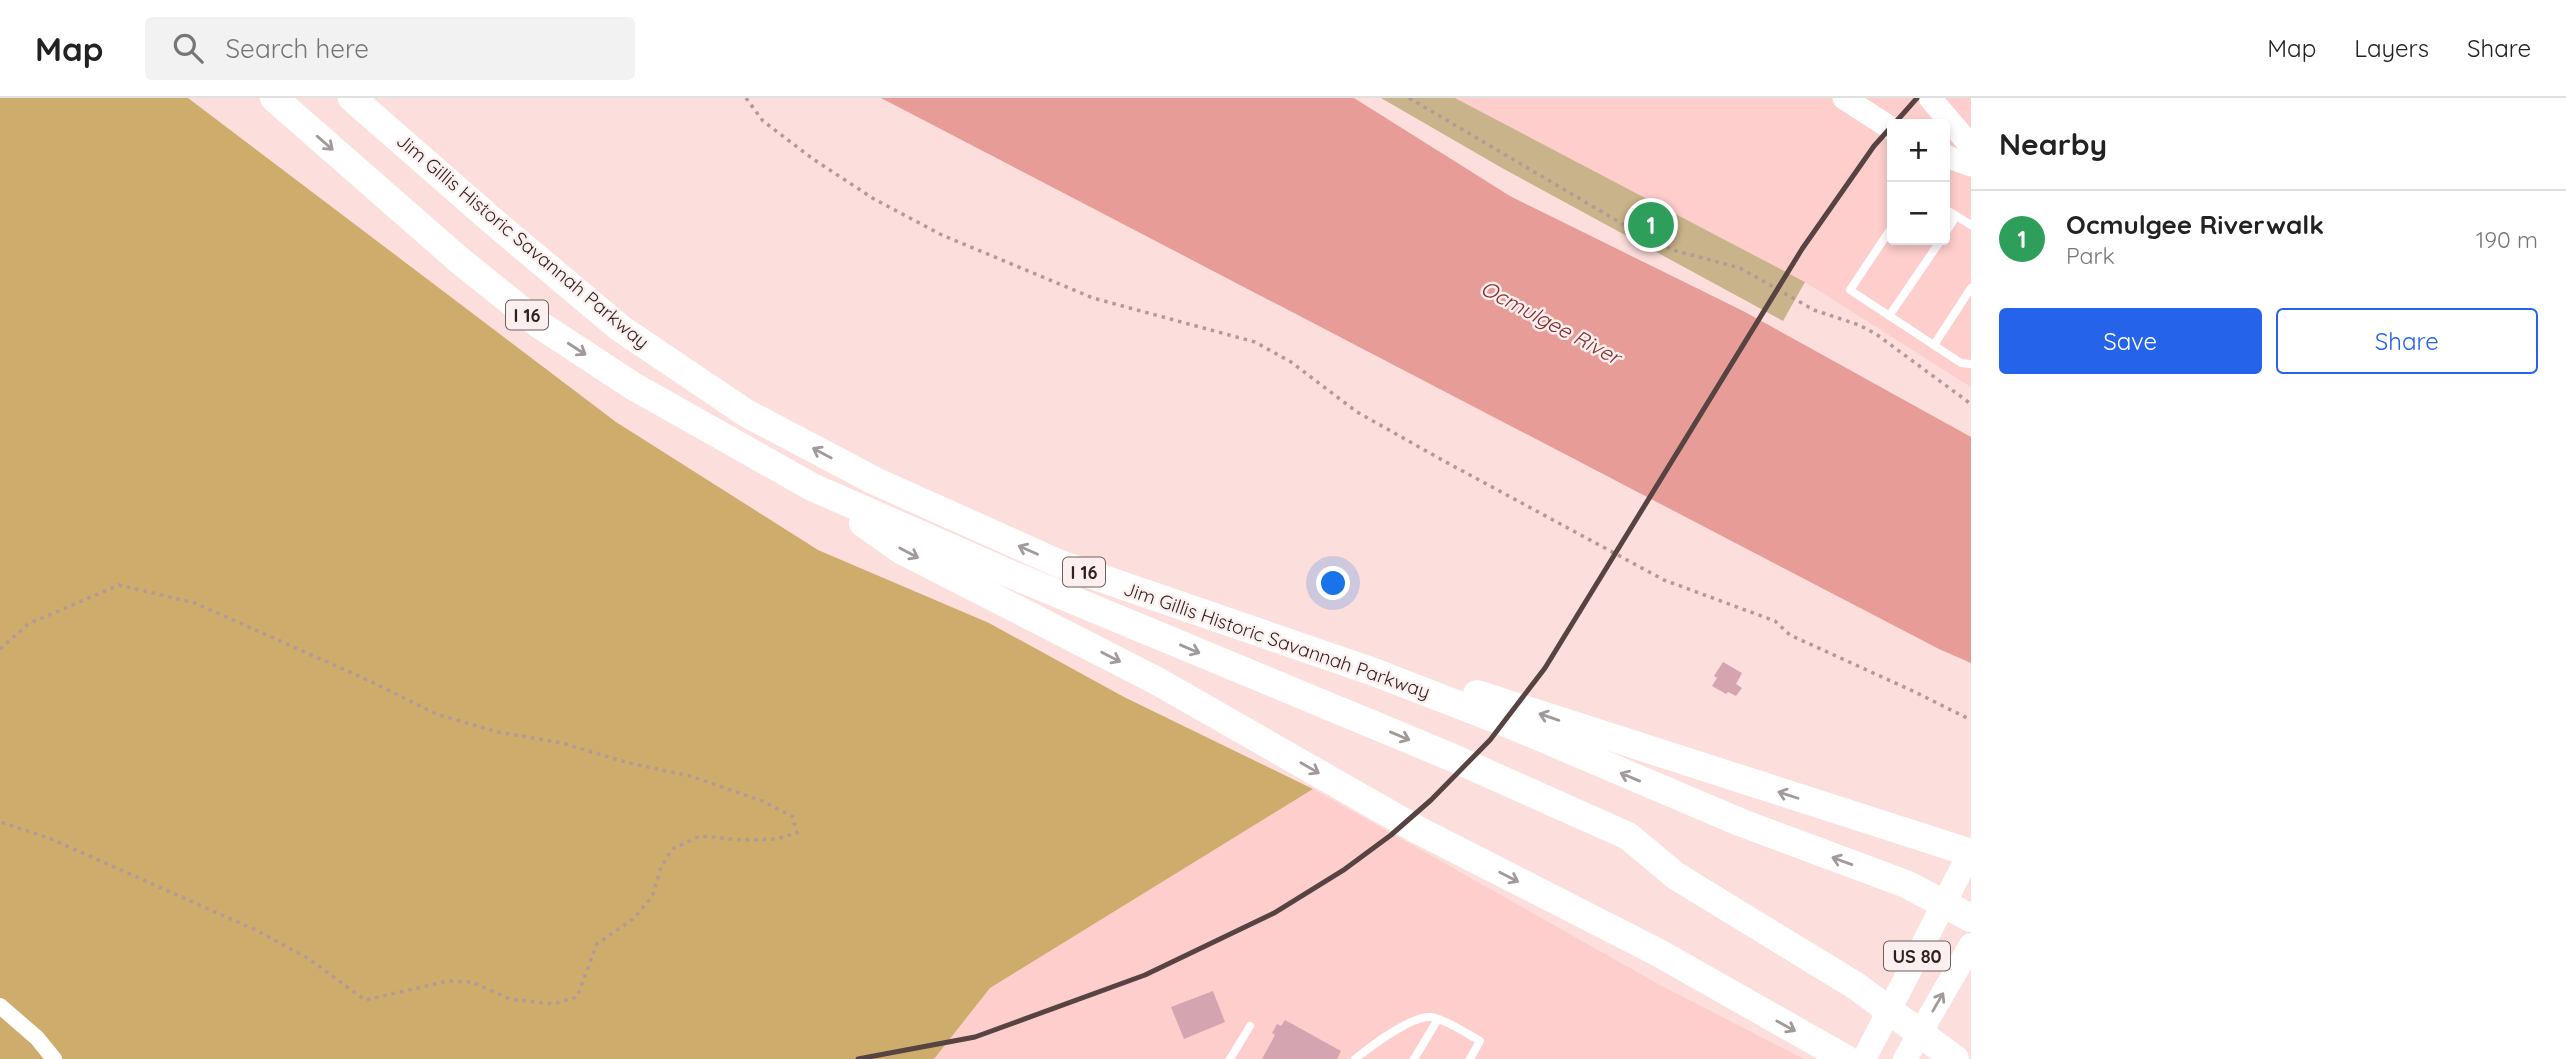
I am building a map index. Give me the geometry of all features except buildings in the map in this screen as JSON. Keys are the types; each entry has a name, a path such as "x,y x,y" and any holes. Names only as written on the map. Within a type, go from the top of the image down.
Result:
{"highway":[{"name":"Jim Gillis Historic Savannah Parkway","path":"274,98 458,259 540,325 633,386 812,487 972,557 1451,757 1628,836 1676,876 1856,986 1955,1059"},
{"name":"Jim Gillis Historic Savannah Parkway","path":"352,98 620,328 746,413 875,481 1060,564 1374,672 1516,727 1742,824 1906,884 1971,918"},
{"path":"812,487 901,550 1157,681 1416,829 1659,953 1846,1059"},
{"path":"1374,672 1481,694 1971,853"}],"main road":[{"name":"US 80","path":"1864,1059 1971,853"},
{"name":"US 80","path":"1905,1059 1971,944"}],"street":[{"path":"1844,98 1887,126"},
{"path":"1930,98 1971,146"},
{"path":"1950,158 1971,165"},
{"path":"0,1006 37,1038 54,1059"}],"lane":[{"path":"1950,212 1971,225"},
{"path":"1950,226 1956,216"},
{"path":"1887,234 1850,290 1961,363 1971,364"},
{"path":"1889,316 1938,245"},
{"path":"1934,345 1971,288"},
{"path":"1355,1059 1369,1047 1420,1018 1433,1017 1480,1041 1469,1059"},
{"path":"1414,1059 1438,1019"},
{"path":"1230,1059 1250,1026"}],"path":[{"path":"746,98 763,121 813,159 874,199 942,235 1093,298 1255,342 1291,362 1357,412 1664,580 1775,621 1790,635 1971,720"},
{"path":"1409,98 1626,226 1673,250 1740,268 1814,310 1859,324 1971,404"},
{"path":"0,649 28,624 119,585 195,603 372,682 436,714 498,732 562,743 629,763 690,776 762,801 792,816 797,833 776,839 741,840 699,836 672,849 661,867 652,897 633,919 597,944 577,997 553,1004 510,999 471,982 448,981 365,1000 309,959 258,931 49,838 0,822"}],"shaded area":[{"path":"0,98 188,98 616,422 818,550 989,623 1124,697 1313,789 990,988 934,1059 0,1059"},
{"path":"1381,98 1455,98 1805,282 1783,321 1502,168"},
{"path":"1455,98 1971,98 1971,387 1805,282"},
{"path":"1313,789 1660,985 1804,1059 934,1059 990,988"}],"water":[{"name":"Ocmulgee River","path":"881,98 1354,98 1510,196 1745,312 1971,437 1971,663 1939,649"}],"railway":[{"path":"1898,119 1917,98"},
{"path":"858,1059 975,1037 1145,975 1274,913 1345,869 1391,835 1431,800 1490,740 1545,668 1802,249 1887,132"}],"place":[{"name":"Ocmulgee Riverwalk","path":"1651,225"}]}
